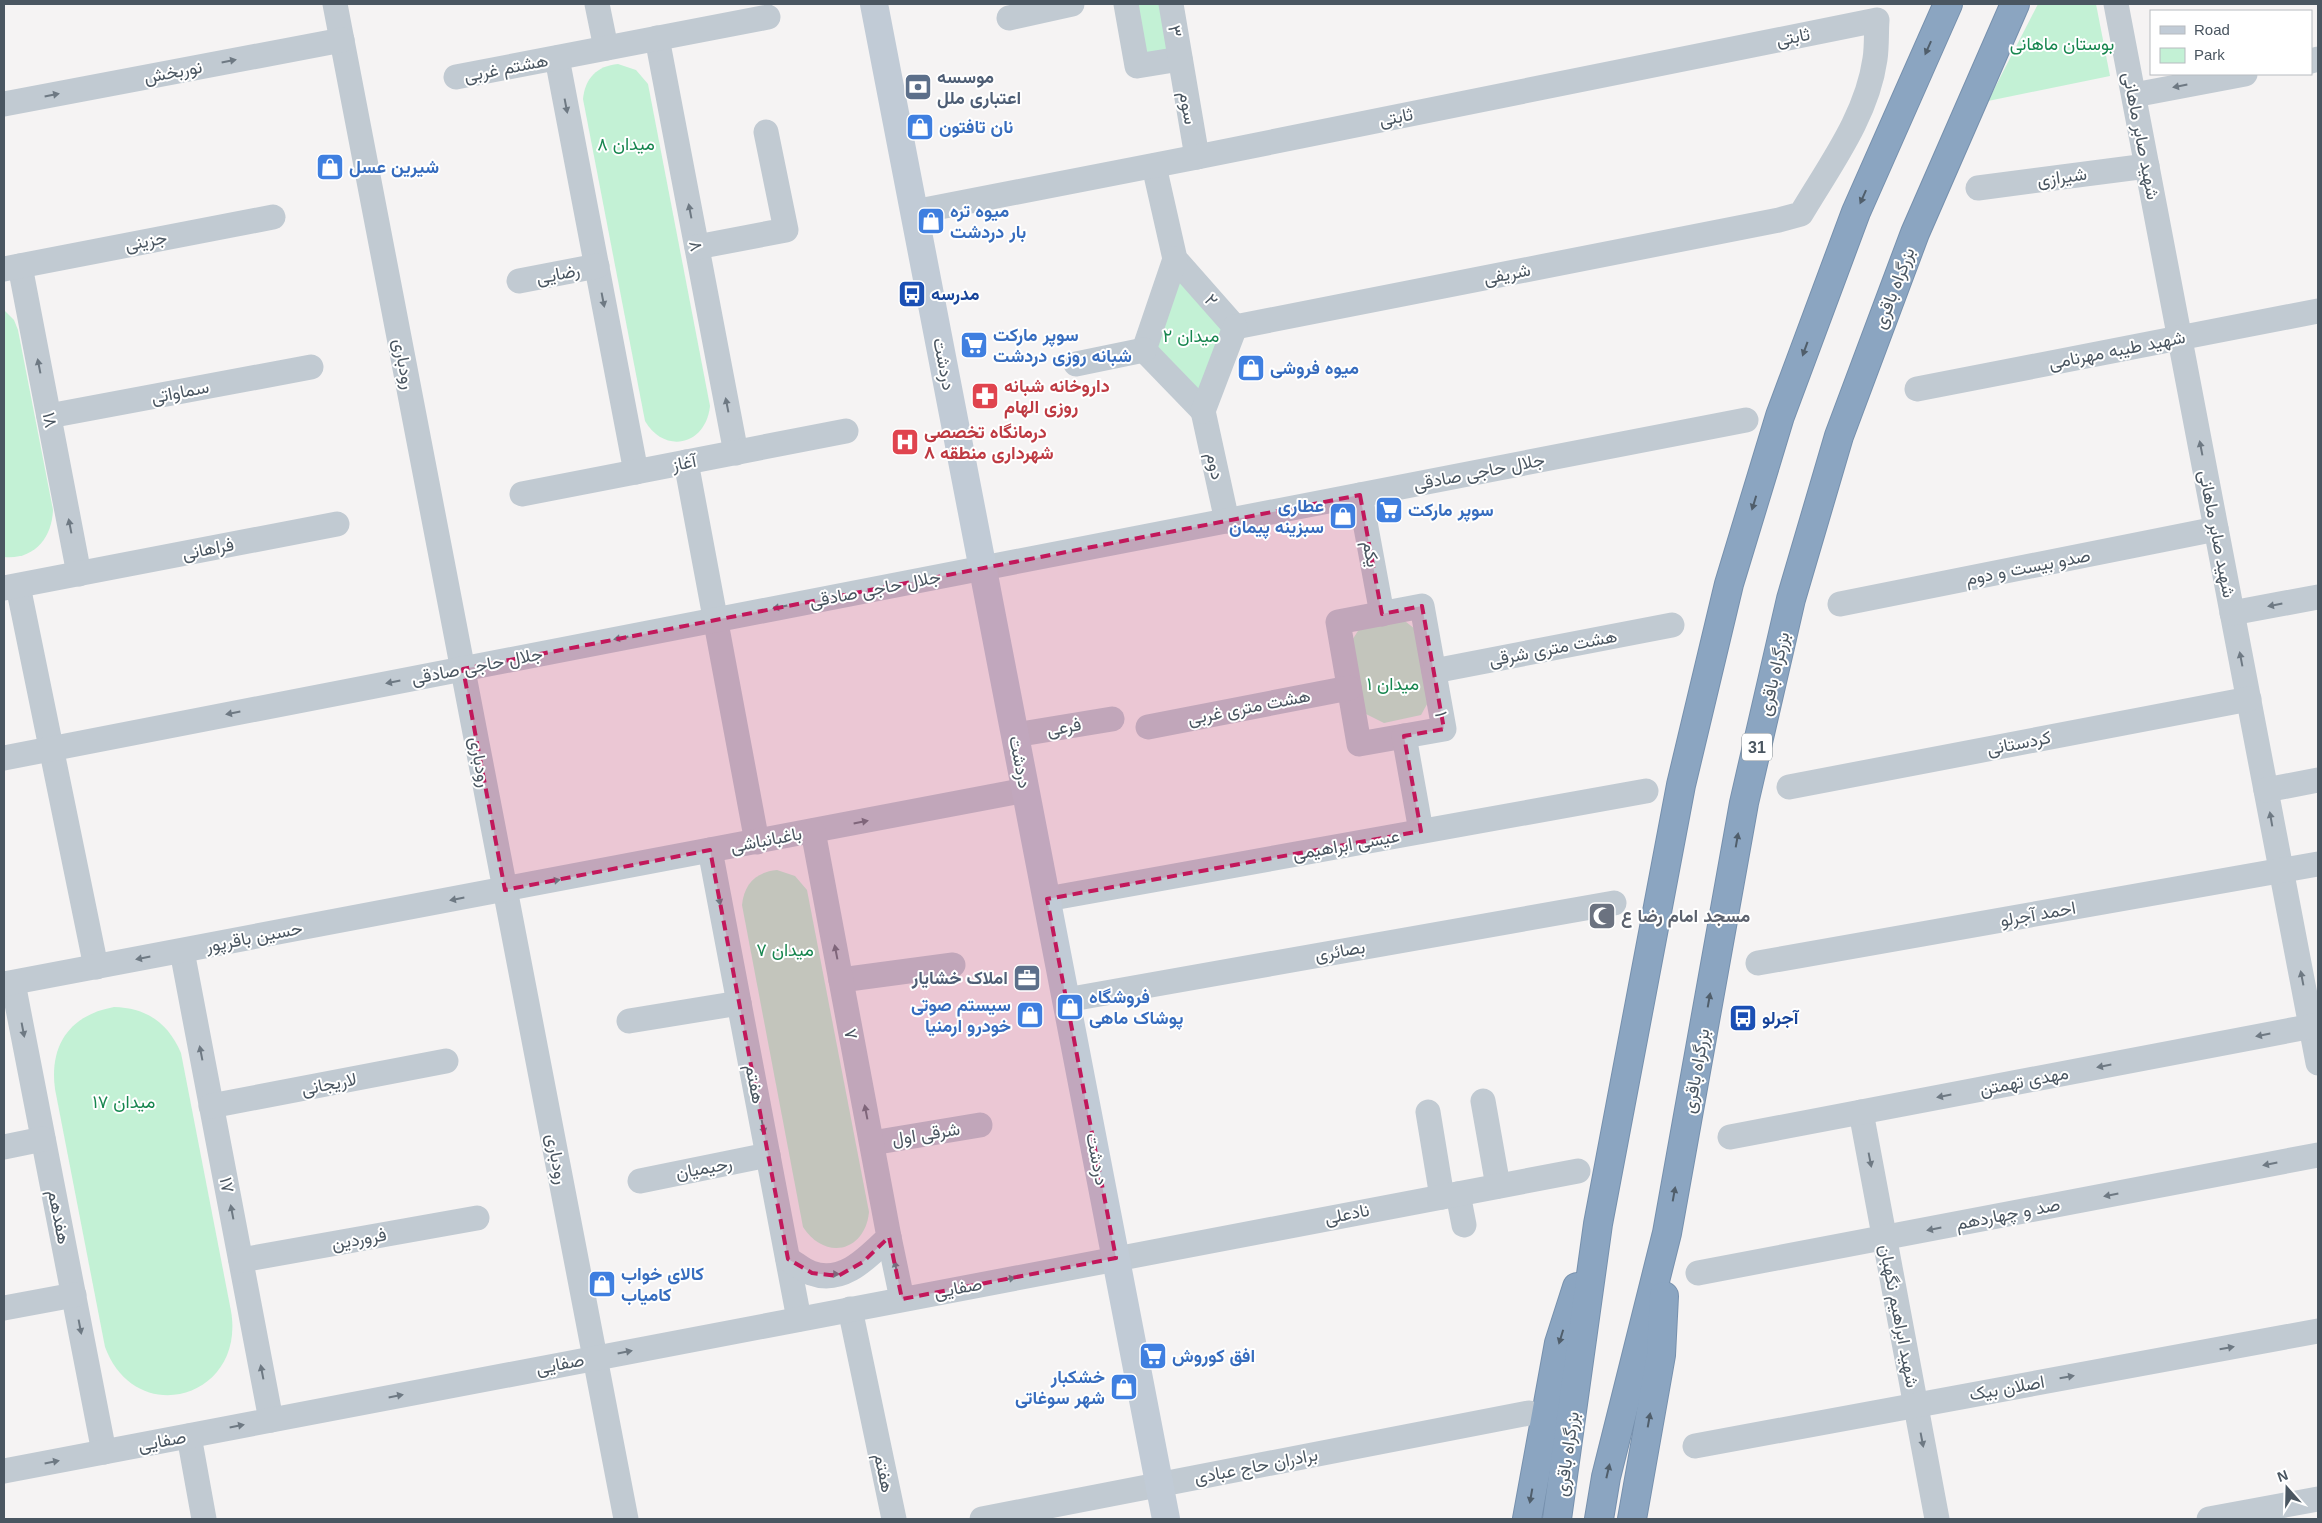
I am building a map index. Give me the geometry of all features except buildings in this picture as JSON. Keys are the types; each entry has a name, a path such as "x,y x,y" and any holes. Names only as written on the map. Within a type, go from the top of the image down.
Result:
{"highway":[{"name":"بزرگراه باقری","path":"1557,1519 1598,1224 1681,785 1729,584 1780,416 1856,212 1948,4"},
{"name":"بزرگراه باقری","path":"1598,1519 1606,1477 1667,1233 1744,803 1791,599 1839,436 1914,233 2015,4"},
{"path":"1526,1519 1559,1343 1598,1224"},
{"path":"1632,1519 1661,1355 1667,1233"}],"main road":[{"name":"دردشت","path":"874,4 1166,1519"}],"street":[{"name":"رودباری","path":"335,4 626,1519"},
{"path":"597,4 606,48"},
{"path":"1009,18 1072,4"},
{"path":"1126,4 1136,66 1180,59"},
{"name":"۳","path":"1171,4 1180,59"},
{"name":"شهید صابر ماهانی","path":"2116,4 2281,870 2315,1025 2318,1063"},
{"name":"هشتم غربی","path":"456,77 768,17"},
{"name":"ثابتی","path":"914,212 1154,166 1877,20"},
{"name":"شریفی","path":"1235,327 1779,220 1801,214 1842,146 1863,104 1875,59 1877,20"},
{"name":"۸","path":"657,38 736,453"},
{"name":"نوربخش","path":"4,104 342,40"},
{"path":"557,58 636,472"},
{"name":"سوم","path":"1180,59 1197,157"},
{"path":"2134,95 2240,75"},
{"path":"697,247 786,230 766,132"},
{"path":"1144,350 1175,259 1154,166"},
{"name":"شیرازی","path":"1978,188 2147,166"},
{"name":"جزینی","path":"12,267 273,217"},
{"name":"۲","path":"1175,259 1235,327"},
{"name":"رضایی","path":"519,281 597,266"},
{"name":"۱۸","path":"12,267 49,416 79,574"},
{"name":"شهید طیبه مهرنامی","path":"1917,390 2318,311"},
{"path":"1144,350 1203,411 1235,327"},
{"path":"1076,364 1144,350"},
{"name":"سماواتی","path":"49,416 311,367"},
{"name":"دوم","path":"1203,411 1227,521"},
{"name":"جلال حاجی صادقی","path":"4,758 1746,420"},
{"name":"آغاز","path":"522,494 846,431"},
{"path":"686,462 757,842"},
{"name":"یکم","path":"1360,495 1382,614"},
{"name":"فراهانی","path":"11,587 337,524"},
{"name":"صدو بیست و دوم","path":"1840,604 2216,528"},
{"path":"11,587 51,749 96,967"},
{"path":"2232,613 2318,597"},
{"name":"۱","path":"1422,606 1434,671 1444,729 1360,744 1338,622 1422,606"},
{"name":"هشت متری شرقی","path":"1434,671 1672,625"},
{"name":"هشت متری غربی","path":"1148,727 1350,688"},
{"name":"کردستانی","path":"1789,787 2249,699"},
{"name":"فرعی","path":"1015,735 1112,718"},
{"path":"1404,736 1421,832"},
{"path":"2266,790 2318,780"},
{"name":"باغبانباشی","path":"505,890 1026,790"},
{"name":"عیسی ابراهیمی","path":"1047,900 1646,790"},
{"name":"۷","path":"813,831 902,1299"},
{"name":"هفتم","path":"710,850 799,1318"},
{"name":"احمد آجرلو","path":"1758,963 2318,864"},
{"name":"حسین باقرپور","path":"9,983 505,890"},
{"name":"بصائری","path":"1066,1000 1614,903"},
{"name":"۱۷","path":"182,951 271,1420"},
{"path":"841,980 953,966"},
{"name":"هفدهم","path":"9,983 43,1139 104,1452"},
{"path":"629,1021 739,1002"},
{"name":"مهدی تهمتن","path":"1730,1137 2315,1025"},
{"name":"لاریجانی","path":"212,1106 446,1061"},
{"path":"1484,1101 1498,1186"},
{"path":"1428,1112 1450,1195 1464,1225"},
{"name":"شهید ابراهیم نگهبان","path":"1861,1112 1937,1519"},
{"name":"شرقی اول","path":"872,1144 980,1126"},
{"path":"4,1147 43,1139"},
{"name":"رحیمیان","path":"640,1181 768,1155"},
{"name":"صد و چهاردهم","path":"1698,1273 2318,1155"},
{"name":"نادعلی","path":"1116,1258 1578,1171"},
{"name":"فروردین","path":"241,1260 477,1218"},
{"path":"788,1259 812,1273 838,1276 863,1262 889,1237"},
{"name":"صفایی","path":"4,1471 1116,1258"},
{"path":"4,1308 74,1295"},
{"name":"هفتم","path":"850,1309 894,1519"},
{"name":"اصلان بیک","path":"1695,1446 2318,1331"},
{"name":"برادران حاج عبادی","path":"982,1519 1529,1413"},
{"path":"189,1436 204,1519"},
{"path":"2209,1519 2318,1499"}],"highlighted area":[{"path":"1360,495 1382,614 1422,606 1444,729 1404,736 1421,831 1047,899 1116,1258 902,1299 889,1237 863,1262 838,1276 812,1273 788,1259 710,850 505,890 463,669"}],"green space":[{"path":"1133,4 1164,4 1173,52 1143,57"},
{"name":"بوستان ماهانی","path":"2038,4 2096,4 2110,76 1988,101"},
{"name":"میدان ۸","path":"618,64 636,70 648,84 710,406 707,419 701,430 693,437 684,441 673,441 663,438 653,432 645,421 583,99 586,85 593,74 604,67"},
{"name":"میدان ۲","path":"1179,280 1225,329 1200,392 1156,346"},
{"path":"4,310 14,320 18,330 53,510 52,520 45,538 32,551 15,557 4,557"},
{"name":"میدان ۱","path":"1401,618 1415,629 1431,697 1421,715 1384,723 1364,713 1351,642 1361,626"},
{"name":"میدان ۷","path":"777,870 795,876 807,890 869,1212 866,1226 860,1236 852,1243 843,1247 832,1248 822,1245 812,1238 803,1227 742,905 745,891 752,880 763,873"},
{"name":"میدان ۱۷","path":"114,1007 137,1010 155,1019 170,1033 181,1053 231,1311 231,1341 222,1365 206,1383 185,1393 162,1395 140,1389 120,1373 105,1347 55,1089 54,1073 56,1059 59,1046 66,1034 85,1017"}],"place":[{"name":"موسسه اعتباری ملل","path":"918,87"},
{"name":"نان تافتون","path":"920,127"},
{"name":"شیرین عسل","path":"330,167"},
{"name":"میوه تره بار دردشت","path":"931,221"},
{"name":"مدرسه","path":"912,294"},
{"name":"سوپر مارکت شبانه روزی دردشت","path":"974,345"},
{"name":"میوه فروشی","path":"1251,368"},
{"name":"داروخانه شبانه روزی الهام","path":"985,396"},
{"name":"درمانگاه تخصصی شهرداری منطقه ۸","path":"905,442"},
{"name":"سوپر مارکت","path":"1389,510"},
{"name":"عطاری سبزینه پیمان","path":"1343,516"},
{"name":"مسجد امام رضا ع","path":"1602,916"},
{"name":"املاک خشایار","path":"1027,978"},
{"name":"فروشگاه پوشاک ماهی","path":"1070,1007"},
{"name":"سیستم صوتی خودرو ارمنیا","path":"1030,1015"},
{"name":"آجرلو","path":"1743,1018"},
{"name":"کالای خواب کامیاب","path":"602,1284"},
{"name":"افق کوروش","path":"1153,1356"},
{"name":"خشکبار شهر سوغاتی","path":"1124,1387"}]}
